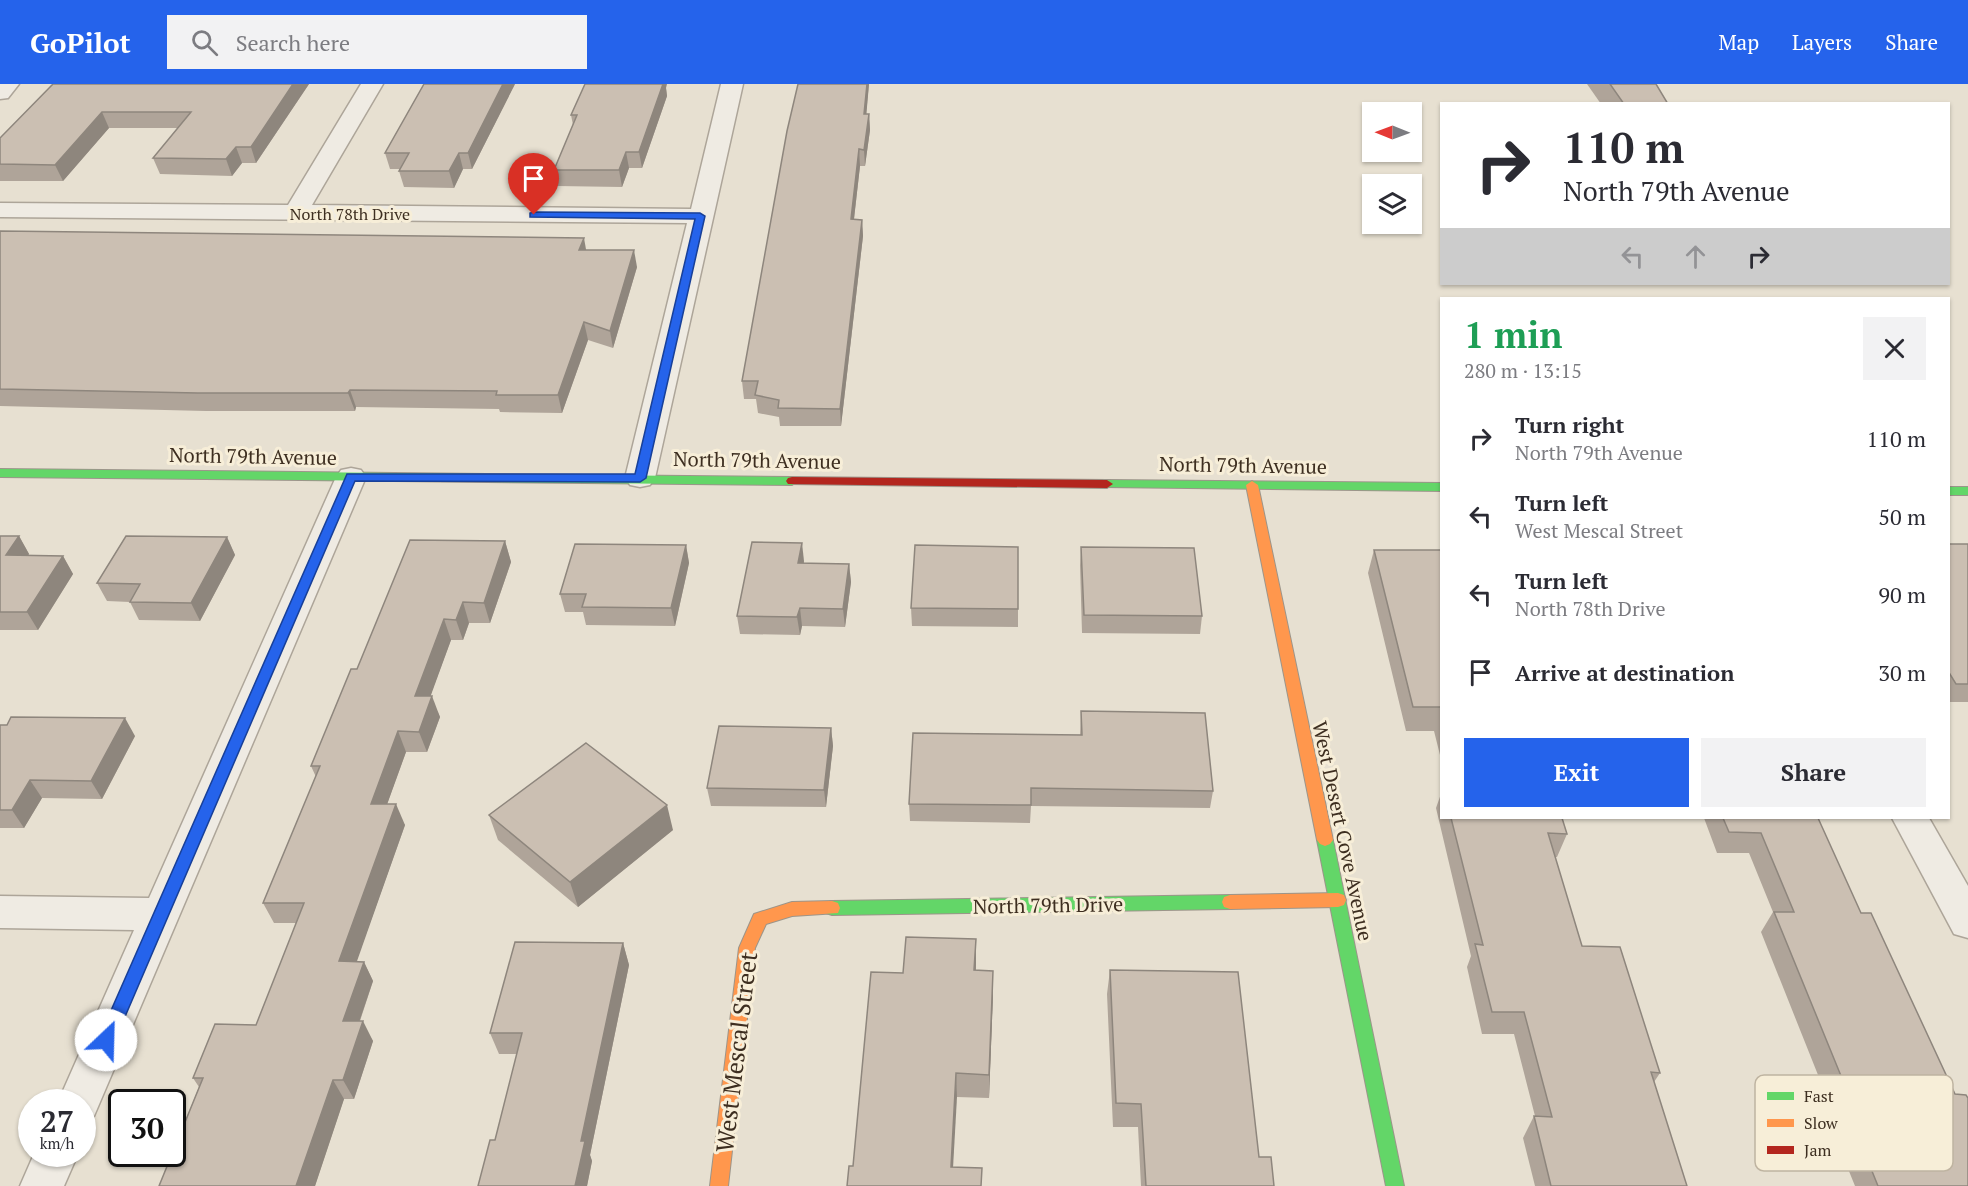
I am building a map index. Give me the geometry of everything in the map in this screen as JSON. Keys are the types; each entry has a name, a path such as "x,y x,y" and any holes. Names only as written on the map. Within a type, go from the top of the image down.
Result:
{"street":[{"path":"0,93 8,84"},
{"path":"295,214 372,84"},
{"path":"640,478 732,84"},
{"name":"North 78th Drive","path":"0,210 700,216"},
{"name":"North 79th Avenue","path":"0,473 1440,487"},
{"path":"85,1089 351,477"},
{"name":"West Desert Cove Avenue","path":"1252,485 1395,1186"},
{"path":"1950,491 1968,491"},
{"path":"1911,819 1968,922"},
{"name":"North 79th Drive","path":"760,919 792,909 1338,900"},
{"path":"0,912 162,914"},
{"name":"West Mescal Street","path":"719,1186 747,948 760,919"},
{"path":"42,1186 50,1167"}],"building":[{"path":"53,84 293,84 251,147 236,147 226,159 153,158 191,112 102,112 55,165 0,164 0,138"},
{"path":"424,84 503,84 468,153 459,153 449,171 399,171 409,153 385,153"},
{"path":"585,84 663,84 639,152 626,152 619,170 554,170 577,115 571,115"},
{"path":"798,84 867,84 864,114 869,114 864,150 859,149 851,219 862,220 840,409 778,408 779,400 755,395 758,381 742,381 787,131"},
{"path":"1610,84 1656,84 1667,102 1623,102"},
{"path":"0,231 584,238 579,250 634,250 610,331 584,322 558,395 496,395 497,391 350,390 348,393 198,393 0,389"},
{"path":"0,536 19,536 6,555 63,556 27,612 0,612"},
{"path":"126,536 227,537 191,603 130,602 140,584 97,583"},
{"path":"410,540 505,541 484,603 463,602 456,620 444,619 415,696 432,696 419,732 398,731 371,804 396,804 339,961 364,962 343,1021 363,1021 343,1080 333,1080 296,1186 159,1186 167,1167 186,1167 186,1120 203,1078 193,1078 215,1024 256,1025 304,903 263,903 320,766 311,766 351,669 357,669"},
{"path":"752,542 802,543 798,563 849,564 843,609 800,608 797,617 737,616"},
{"path":"575,544 686,545 671,608 582,607 586,594 560,594"},
{"path":"1950,544 1968,544 1968,684 1956,684 1950,674"},
{"path":"915,545 1018,547 1018,609 911,608"},
{"path":"1081,547 1194,548 1202,616 1084,615"},
{"path":"1374,550 1440,550 1440,707 1413,707"},
{"path":"1081,711 1205,713 1213,791 1031,788 1031,805 909,804 913,733 1082,735"},
{"path":"11,717 125,718 91,781 30,780 12,810 0,810 0,725 7,725"},
{"path":"719,726 831,728 824,790 707,788"},
{"path":"586,743 667,805 570,882 489,815"},
{"path":"1451,819 1562,819 1567,834 1548,833 1582,946 1620,947 1660,1073 1651,1072 1687,1186 1551,1186 1534,1116 1552,1117 1524,1012 1492,1012 1475,944 1483,945"},
{"path":"1723,819 1818,819 1861,913 1871,913 1946,1075 1841,1075 1774,912 1794,912 1761,833 1729,832"},
{"path":"906,937 976,939 974,970 993,971 989,1075 956,1073 951,1167 982,1168 981,1186 847,1186 849,1166 853,1166 871,972 903,973"},
{"path":"515,942 623,943 581,1141 585,1141 575,1186 478,1186 490,1140 495,1140 522,1033 490,1033"},
{"path":"1110,970 1238,972 1259,1157 1271,1157 1274,1186 1146,1186 1141,1104 1116,1103"},
{"path":"1953,1090 1955,1094 1966,1095 1968,1098 1968,1186 1878,1186 1872,1171 1953,1171"}],"traffic: fast":[{"path":"0,473 792,481"},
{"path":"1107,484 1440,487"},
{"path":"1950,491 1968,491"},
{"path":"1325,840 1395,1186"},
{"path":"832,908 1230,902"}],"traffic: slow":[{"path":"1252,485 1325,840"},
{"path":"1230,902 1338,900"},
{"path":"719,1186 747,948 760,919 792,909 832,908"}],"traffic: jam":[{"path":"792,481 1107,484"}],"route":[{"path":"106,1040 321,551 351,477 640,478 700,216 534,215"}]}
